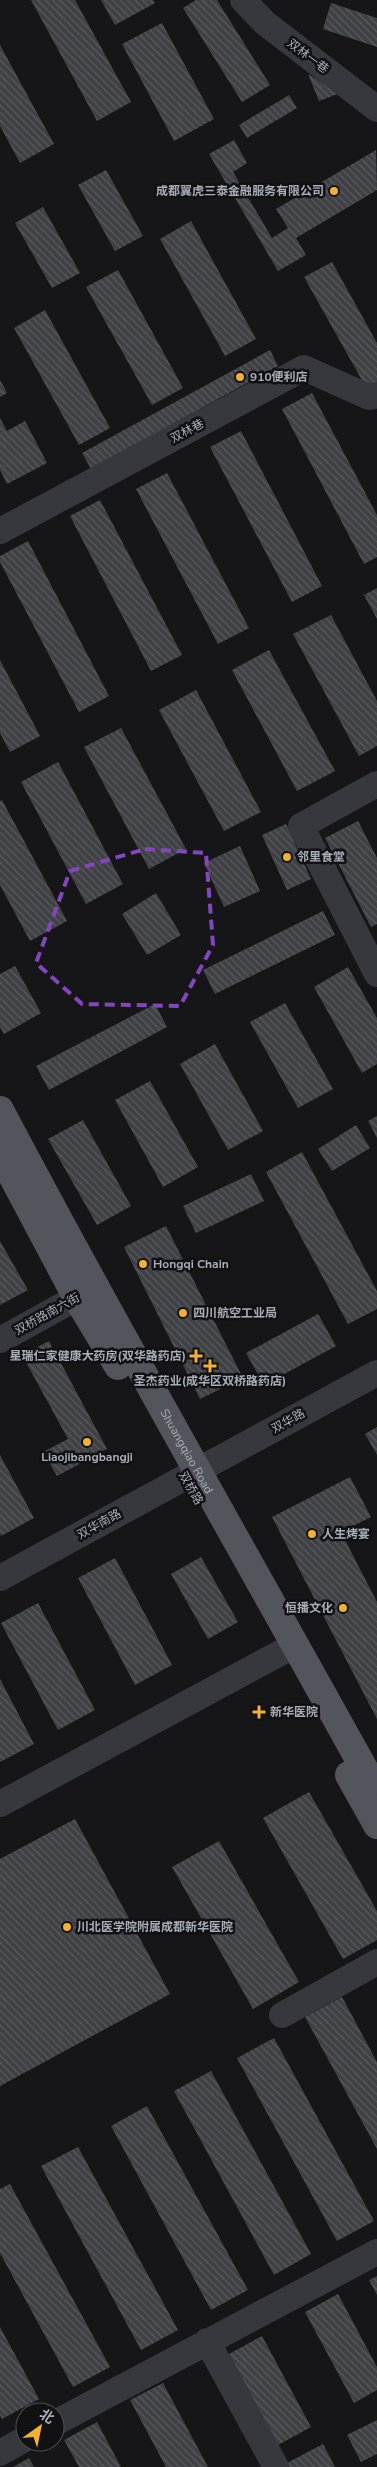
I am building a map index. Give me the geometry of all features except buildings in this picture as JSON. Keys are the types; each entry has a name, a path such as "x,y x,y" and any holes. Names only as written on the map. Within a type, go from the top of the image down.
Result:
{"main road":[{"name":"Shuangqiao Road","path":"0,1110 86,1293 377,1792"},
{"path":"0,1153 86,1293"},
{"name":"双桥路","path":"192,1473 282,1652 377,1825"}],"street":[{"name":"双林一巷","path":"243,0 265,23 377,109"},
{"name":"双林巷","path":"0,531 304,368 369,397 377,395"},
{"path":"377,784 301,826 377,974"},
{"name":"双桥路南六街","path":"0,1340 86,1293"},
{"name":"双华路","path":"192,1473 377,1373"},
{"name":"双华南路","path":"0,1578 192,1473"},
{"path":"0,1804 282,1652"},
{"path":"282,2015 377,1962"},
{"path":"65,2418 377,2252"},
{"path":"207,2341 276,2467"},
{"path":"0,2453 15,2445"}],"highlighted area":[{"path":"145,849 206,853 213,945 180,1006 82,1004 36,963 70,871"}],"place":[{"name":"成都翼虎三泰金融服务有限公司","path":"334,191"},
{"name":"910便利店","path":"240,377"},
{"name":"邻里食堂","path":"287,857"},
{"name":"Hongqi Chain","path":"143,1264"},
{"name":"四川航空工业局","path":"183,1313"},
{"name":"星瑞仁家健康大药房(双华路药店)","path":"196,1356"},
{"name":"圣杰药业(成华区双桥路药店)","path":"210,1366"},
{"name":"Liaojibangbangji","path":"87,1442"},
{"name":"人生烤宴","path":"312,1534"},
{"name":"恒播文化","path":"343,1608"},
{"name":"新华医院","path":"259,1712"},
{"name":"川北医学院附属成都新华医院","path":"67,1927"}]}
